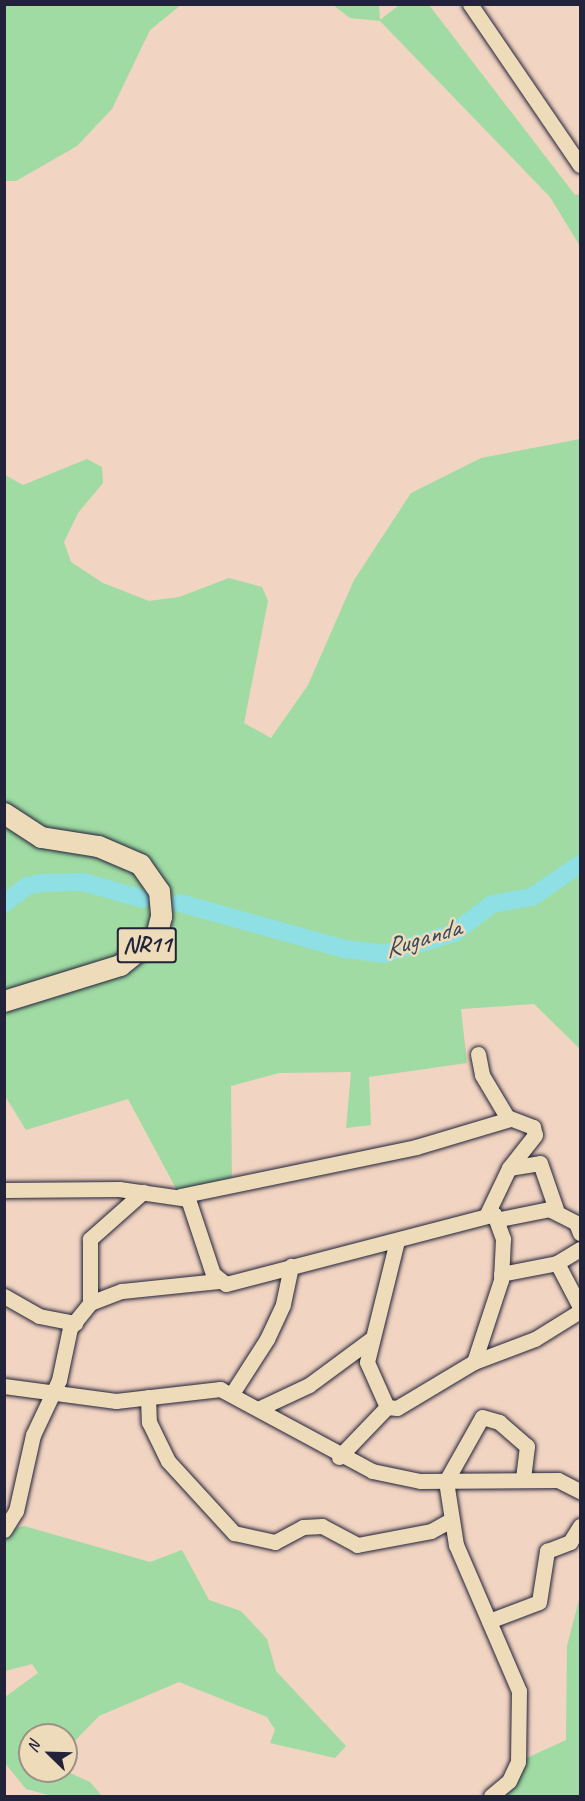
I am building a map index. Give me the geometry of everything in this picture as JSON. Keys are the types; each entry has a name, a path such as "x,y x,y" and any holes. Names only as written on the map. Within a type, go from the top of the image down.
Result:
{"highway":[{"name":"NR11","path":"4,813 41,837 98,846 140,864 159,891 161,916 156,936 120,965 4,1001"}],"street":[{"path":"470,4 580,165"},
{"path":"478,1054 482,1075 510,1119"},
{"path":"4,1190 143,1191 180,1196 416,1147 510,1119 533,1127 535,1135 509,1168 494,1217 501,1274 474,1362"},
{"path":"509,1168 540,1163 557,1212"},
{"path":"90,1303 90,1239 143,1191"},
{"path":"180,1196 193,1206 218,1281"},
{"path":"4,1530 16,1511 22,1466 54,1393 63,1346 75,1323 90,1303 122,1291 218,1281 226,1284 494,1217 557,1212 576,1223 580,1233"},
{"path":"387,1407 370,1376 370,1340 397,1241"},
{"path":"501,1274 557,1263 580,1249"},
{"path":"387,1407 397,1408 474,1362 535,1339 579,1309 557,1263"},
{"path":"233,1392 267,1339 291,1266"},
{"path":"4,1296 39,1316 75,1323"},
{"path":"260,1408 309,1385 370,1340"},
{"path":"4,1386 116,1401 188,1388 233,1392 339,1457 400,1479 558,1480 580,1491"},
{"path":"148,1397 149,1422 168,1461 234,1533 275,1542 303,1527 322,1526 357,1545 431,1532 449,1521"},
{"path":"339,1457 387,1407"},
{"path":"491,1797 509,1781 522,1737 519,1691 449,1521 446,1481 482,1417 499,1422 527,1446 523,1479"},
{"path":"489,1621 540,1602 548,1551 570,1542 580,1526"}],"green space":[{"path":"5,4 181,5 150,30 112,109 77,146 16,181 5,181"},
{"path":"333,5 379,5 380,20 399,5 429,5 575,195 580,194 580,246 550,197 380,21 350,18"},
{"path":"580,439 580,1049 534,1004 461,1009 467,1063 369,1077 371,1125 346,1128 351,1072 279,1073 231,1086 232,1184 180,1196 128,1099 26,1130 5,1096 5,475 23,485 87,459 102,467 103,483 78,513 64,542 71,562 103,583 149,601 179,597 229,578 262,587 268,601 244,723 271,738 308,685 354,580 411,493 481,458"},
{"path":"24,1526 150,1562 182,1550 209,1600 241,1611 267,1639 276,1671 346,1746 335,1758 270,1743 275,1730 267,1717 179,1682 99,1716 78,1738 78,1723 18,1723 18,1779 5,1763 5,1697 38,1673 32,1664 5,1671 5,1530"},
{"path":"580,1596 580,1796 500,1796 518,1762 566,1740 567,1646"},
{"path":"78,1776 90,1782 102,1796 52,1796 26,1789 21,1783 78,1783"}],"waterway":[{"name":"Ruganda","path":"180,903 345,949 384,954 454,933 492,904 532,897 580,864"},
{"name":"Ruganda","path":"4,904 27,886 43,883 83,882 143,899"}]}
